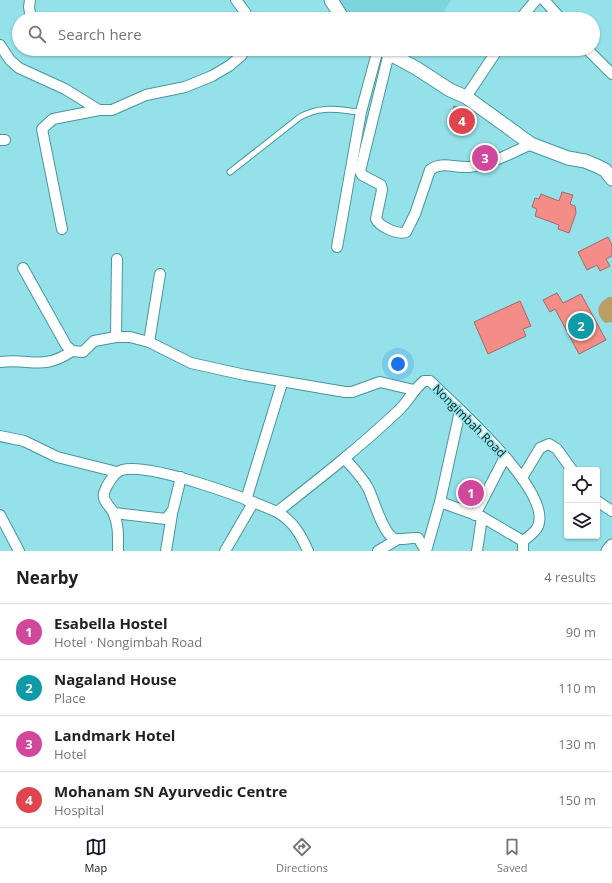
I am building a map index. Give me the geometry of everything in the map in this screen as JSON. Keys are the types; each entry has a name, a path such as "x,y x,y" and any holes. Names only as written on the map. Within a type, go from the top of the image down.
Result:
{"street":[{"path":"30,0 31,12"},
{"path":"236,0 244,12"},
{"path":"331,0 339,12"},
{"path":"526,12 536,0"},
{"path":"544,0 555,12"},
{"path":"0,45 10,60 19,68 65,89 99,110"},
{"path":"62,229 42,129 53,119 99,110 112,110 146,95 172,91 192,84 212,76 241,56"},
{"path":"337,247 361,112 381,56"},
{"path":"382,56 360,171 362,175 381,185 382,190 376,219 380,225 398,232 406,232 415,214 430,170 434,166 441,165 458,168 479,165 531,144"},
{"path":"393,56 450,90 466,97 531,144 597,166 605,170 612,179"},
{"path":"466,97 493,56"},
{"path":"593,56 612,74"},
{"path":"116,337 117,259"},
{"path":"23,268 66,345 72,351 83,352 94,341 116,337 130,337 149,342 192,362 282,383 352,392 380,382 414,390"},
{"path":"149,342 160,274"},
{"path":"0,362 21,360 47,363 62,358 72,351"},
{"name":"Nongimbah Road","path":"277,512 345,459 405,406 414,390 424,381 430,381 505,457 522,478 536,500 540,513 539,525 523,546"},
{"path":"225,551 250,501 282,383"},
{"path":"426,551 440,502 460,411"},
{"path":"0,436 24,441 57,457 117,472 135,468 181,477 250,501 285,516 298,531 308,551"},
{"path":"522,478 540,448 549,444 557,449 570,467"},
{"path":"477,551 479,516 505,457"},
{"path":"345,459 368,488 386,530 393,538 418,538 426,551"},
{"path":"117,472 104,494 104,498 114,513 117,521 118,551"},
{"path":"166,551 172,514 181,477"},
{"path":"440,502 479,516 523,546"},
{"path":"600,503 612,511"},
{"path":"114,513 160,520 166,519 172,514"},
{"path":"0,514 19,551"},
{"path":"378,551 398,539"},
{"path":"608,551 612,546"}],"lane":[{"path":"230,172 308,112 324,109 361,112"}],"shaded area":[{"path":"339,0 451,0 443,12 345,12"},
{"path":"609,297 612,297 612,322 605,323 598,312 598,309 601,303"}],"building":[{"path":"454,106 472,112 468,124 450,118"},
{"path":"562,192 573,195 570,204 575,206 576,213 569,233 558,229 559,225 535,216 537,209 532,207 535,198 539,199 541,194 559,201"},
{"path":"608,237 612,245 612,256 606,259 610,266 600,271 597,265 587,270 578,252"},
{"path":"557,293 563,303 581,294 606,340 579,354 555,309 550,312 543,300"},
{"path":"520,301 531,326 523,329 526,336 488,354 474,322"}],"place":[{"name":"Mohanam SN Ayurvedic Centre","path":"462,121"},
{"name":"Landmark Hotel","path":"485,158"},
{"name":"Nagaland House","path":"581,326"},
{"name":"Esabella Hostel","path":"471,493"}]}
